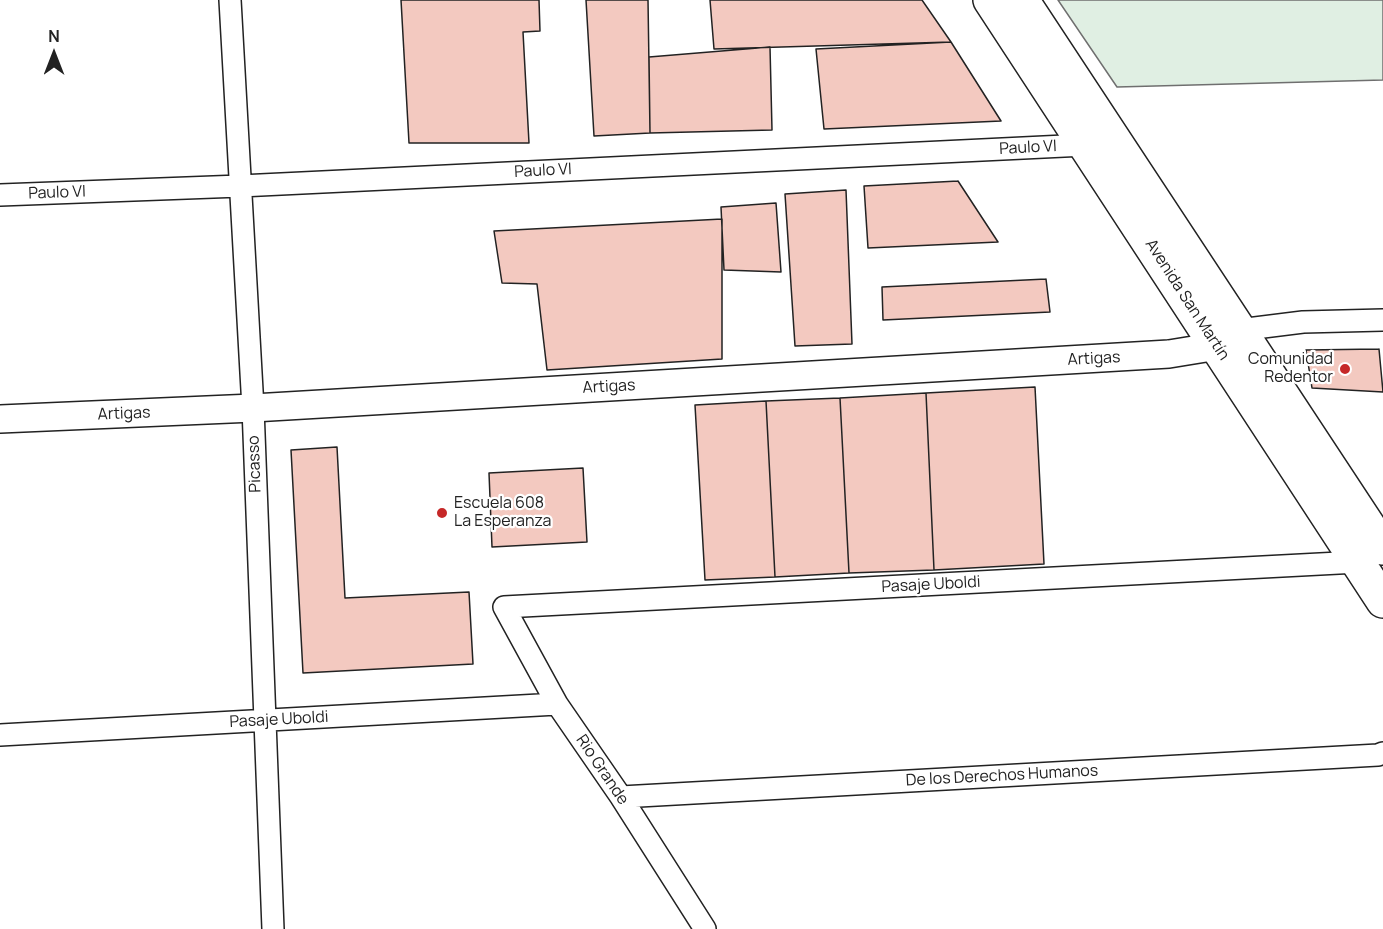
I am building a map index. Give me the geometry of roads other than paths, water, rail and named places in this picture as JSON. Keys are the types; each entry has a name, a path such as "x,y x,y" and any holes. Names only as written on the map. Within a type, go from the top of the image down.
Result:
{"main road":[{"name":"Avenida San Martín","path":"990,0 1085,145 1228,338"},
{"name":"Avenida San Martín","path":"1022,0 1228,338 1371,555 1383,601"}],"street":[{"name":"Picasso","path":"230,0 253,408 273,929"},
{"name":"Paulo VI","path":"0,195 240,186 1085,145"},
{"name":"Artigas","path":"0,419 253,408 1169,354 1228,338 1303,322 1383,320"},
{"name":"Pasaje Uboldi","path":"504,607 1371,555"},
{"name":"Rio Grande","path":"504,607 557,704 621,797 705,929"},
{"name":"Pasaje Uboldi","path":"0,735 557,704"},
{"name":"De los Derechos Humanos","path":"621,797 1383,753"}],"place":[{"name":"Comunidad Redentor","path":"1345,369"},
{"name":"Escuela 608 La Esperanza","path":"442,513"}]}
